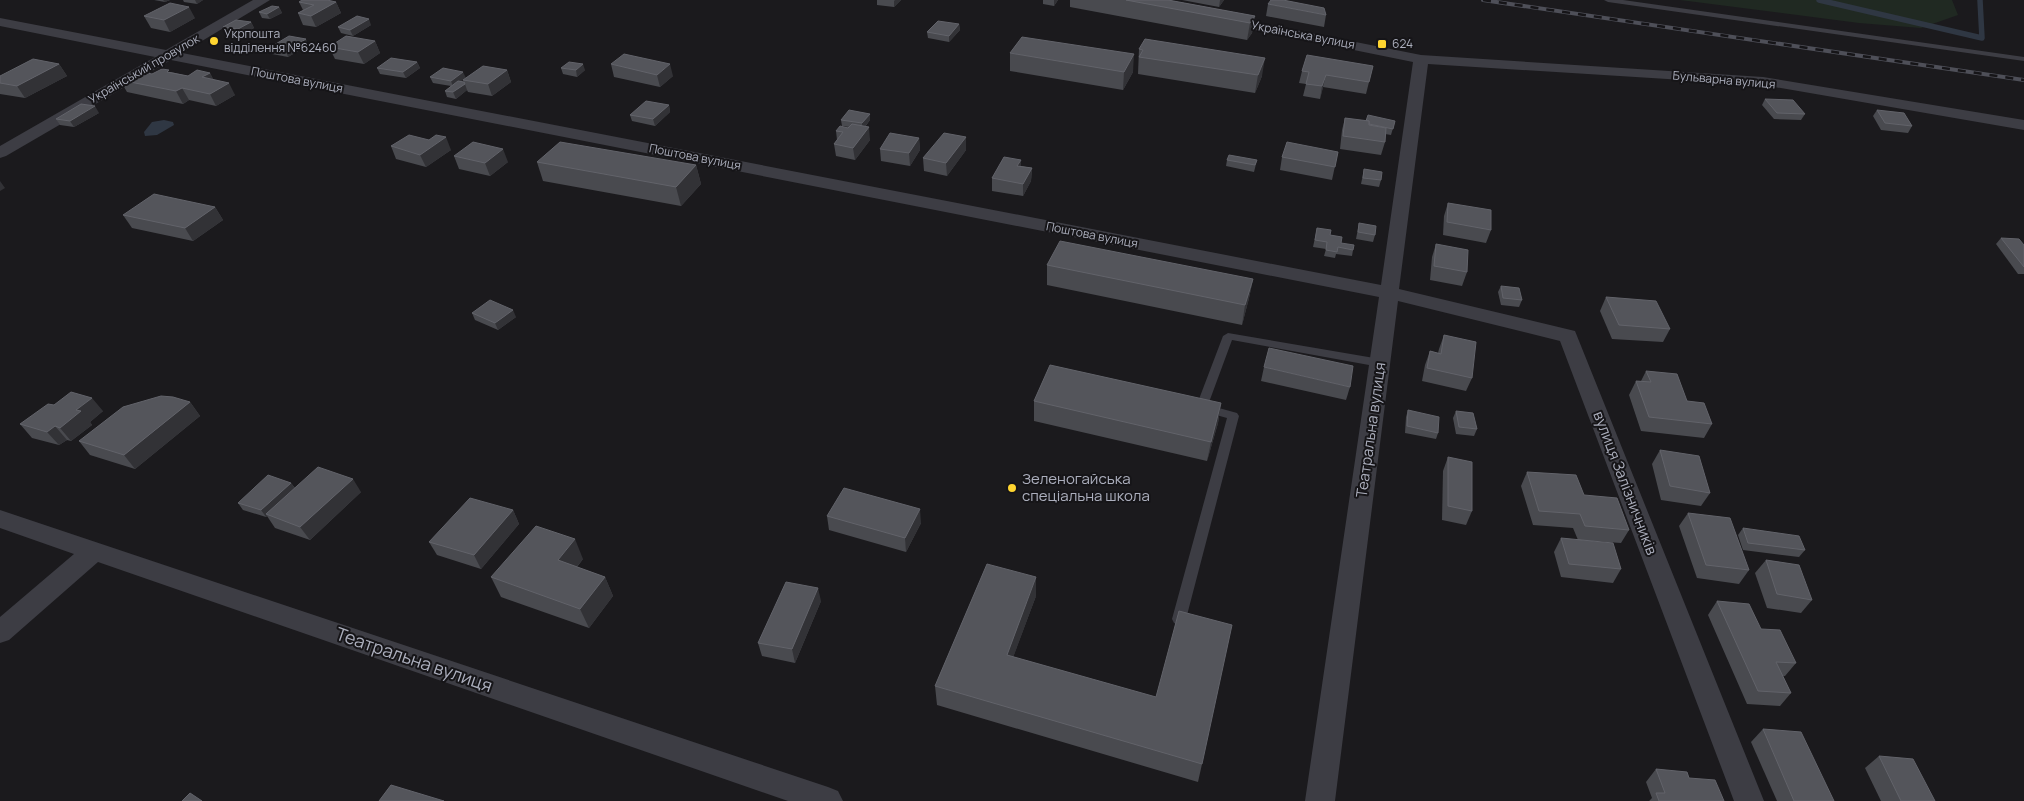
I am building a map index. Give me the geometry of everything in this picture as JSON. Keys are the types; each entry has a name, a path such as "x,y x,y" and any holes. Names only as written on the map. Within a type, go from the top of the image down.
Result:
{"street":[{"name":"Український провулок","path":"0,153 263,0"},
{"name":"Українська вулиця","path":"1212,17 1421,59"},
{"name":"Поштова вулиця","path":"0,22 1389,292"},
{"name":"Бульварна вулиця","path":"1421,59 1763,81 2024,125"},
{"name":"Театральна вулиця","path":"1320,801 1421,59"},
{"name":"вулиця Залізничників","path":"1389,292 1568,336 1749,801"},
{"name":"Театральна вулиця","path":"0,519 828,801"},
{"path":"0,632 94,551"}],"lane":[{"path":"1608,0 2024,59"},
{"path":"1179,618 1232,416 1202,407 1228,336 1380,363"}],"shaded area":[{"path":"1680,0 1952,0 1958,15 1921,28 1859,23"}],"water":[{"path":"164,120 173,122 174,125 157,135 145,136 144,132 152,122"}],"building":[{"path":"302,0 336,2 311,16 298,13 314,5 299,2"},
{"path":"1126,0 1168,0 1255,16 1250,23"},
{"path":"1271,0 1283,0 1324,8 1326,15 1268,4"},
{"path":"170,3 189,7 164,20 144,16"},
{"path":"272,6 279,7 267,14 259,12"},
{"path":"357,16 369,19 350,30 338,27"},
{"path":"236,20 251,22 238,29 223,27"},
{"path":"938,21 959,24 949,36 927,32"},
{"path":"289,36 306,39 286,51 269,48"},
{"path":"346,36 375,41 358,52 329,47"},
{"path":"1022,37 1134,54 1124,72 1010,53"},
{"path":"1145,39 1265,58 1258,75 1139,57 1143,50 1139,49"},
{"path":"624,54 670,64 657,75 611,64"},
{"path":"1307,55 1373,66 1369,82 1326,75 1322,86 1306,84 1309,72 1302,71"},
{"path":"391,58 417,62 403,72 377,68"},
{"path":"33,59 59,64 17,86 0,83 0,76"},
{"path":"569,62 583,64 576,70 561,68"},
{"path":"483,66 507,70 488,84 463,80"},
{"path":"443,68 463,72 451,81 430,77"},
{"path":"162,69 169,70 167,72 188,76 197,70 210,73 202,77 229,83 210,94 182,88 176,91 120,80 137,71 152,74"},
{"path":"458,81 465,84 453,92 445,91"},
{"path":"1765,99 1793,100 1805,114 1777,113"},
{"path":"646,101 669,105 653,119 630,115"},
{"path":"81,104 95,106 70,121 56,119"},
{"path":"849,110 870,114 862,123 841,120"},
{"path":"1877,110 1904,113 1912,126 1885,123"},
{"path":"1368,115 1395,121 1393,129 1369,124 1369,121 1366,121"},
{"path":"1345,118 1369,121 1369,125 1386,128 1385,142 1343,136"},
{"path":"852,124 869,127 853,148 834,144 843,132 836,131 840,126 848,128"},
{"path":"890,133 919,138 909,153 880,149"},
{"path":"944,133 966,137 946,163 923,158"},
{"path":"409,135 429,140 436,135 446,137 420,155 391,146"},
{"path":"473,142 503,149 485,163 454,156"},
{"path":"560,142 696,165 676,187 537,162"},
{"path":"1287,142 1338,152 1335,167 1282,157"},
{"path":"1229,155 1257,160 1255,165 1227,160"},
{"path":"1004,157 1021,160 1017,166 1032,168 1023,184 992,178"},
{"path":"1364,169 1382,172 1381,180 1363,178"},
{"path":"154,194 215,207 185,228 123,215"},
{"path":"1448,203 1491,210 1491,230 1447,222"},
{"path":"1359,223 1376,226 1375,235 1358,232"},
{"path":"1317,228 1331,230 1330,235 1342,237 1341,243 1354,245 1353,250 1338,247 1337,252 1326,250 1327,242 1315,240"},
{"path":"2001,238 2019,239 2024,245 2024,267"},
{"path":"1060,241 1253,279 1245,305 1047,265"},
{"path":"1436,244 1468,250 1467,272 1434,266"},
{"path":"1501,286 1519,288 1522,300 1503,298"},
{"path":"1606,297 1656,301 1670,329 1619,325"},
{"path":"490,300 513,310 495,323 472,313"},
{"path":"1444,335 1476,342 1472,378 1427,368 1430,351 1441,354"},
{"path":"1269,348 1353,366 1350,387 1264,367"},
{"path":"1050,365 1221,403 1211,442 1034,401"},
{"path":"1646,371 1677,374 1687,401 1704,403 1712,424 1649,417 1636,381 1651,382"},
{"path":"71,392 92,398 76,410 81,411 60,428 55,426 47,432 20,424 48,404 54,405"},
{"path":"161,396 190,402 124,455 79,441 123,407"},
{"path":"1408,410 1439,417 1438,433 1407,426"},
{"path":"1456,411 1473,413 1477,429 1459,427"},
{"path":"1660,450 1699,456 1710,493 1670,486"},
{"path":"1448,457 1472,462 1472,511 1448,506"},
{"path":"318,467 353,479 300,527 266,514"},
{"path":"1527,472 1576,475 1584,495 1617,498 1629,530 1585,526 1580,514 1539,511"},
{"path":"268,475 291,483 261,510 238,503"},
{"path":"844,488 920,509 905,538 827,516"},
{"path":"470,498 513,510 474,555 429,542"},
{"path":"1688,513 1730,518 1749,570 1706,565"},
{"path":"536,526 575,539 558,560 605,577 580,609 491,577"},
{"path":"1743,528 1799,536 1805,550 1748,543"},
{"path":"1561,538 1613,543 1621,569 1569,564"},
{"path":"1766,560 1799,565 1812,600 1777,594"},
{"path":"987,564 1036,577 1007,655 1156,697 1179,611 1232,625 1202,764 935,686"},
{"path":"786,582 818,588 792,649 758,643"},
{"path":"1717,601 1749,604 1761,629 1780,630 1796,663 1776,662 1791,693 1758,691"},
{"path":"1763,729 1801,732 1834,801 1794,801"},
{"path":"1879,756 1913,759 1935,801 1901,801"},
{"path":"1656,769 1687,772 1689,778 1715,780 1724,801 1659,801 1656,793 1665,793"},
{"path":"391,785 444,801 379,801"},
{"path":"190,793 202,801 182,801"}],"waterway":[{"path":"1819,0 1982,38 1980,0"}],"railway":[{"path":"1483,0 2024,80"}],"place":[{"name":"Укрпошта відділення №62460","path":"214,41"},
{"name":"624","path":"1382,44"},
{"name":"Зеленогайська спеціальна школа","path":"1012,488"}]}
